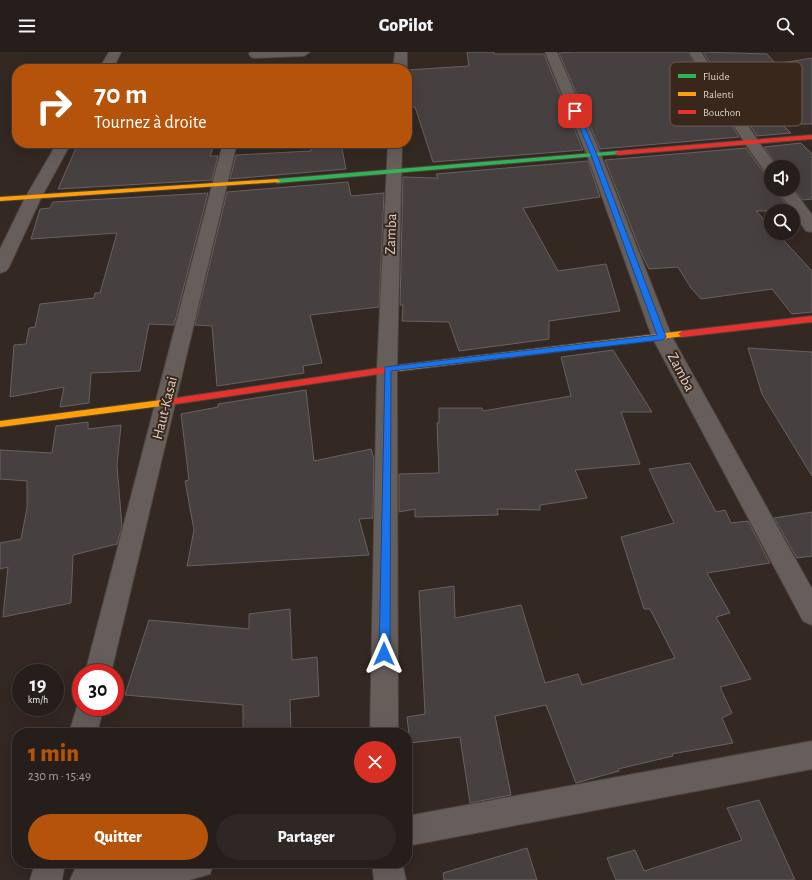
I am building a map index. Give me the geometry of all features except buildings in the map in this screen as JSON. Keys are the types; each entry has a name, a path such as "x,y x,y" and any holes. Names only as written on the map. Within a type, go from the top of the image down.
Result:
{"street":[{"path":"109,64 116,52"},
{"path":"252,64 255,53 304,52"},
{"path":"400,64 401,52"},
{"name":"Zamba","path":"550,52 594,155 662,337 812,614"},
{"path":"695,52 701,62"},
{"path":"741,126 764,160"},
{"path":"0,200 218,186 812,137"},
{"path":"0,266 33,198 61,148"},
{"name":"Haut-Kasai","path":"100,664 229,148"},
{"name":"Zamba","path":"384,728 387,369 395,148"},
{"path":"790,196 812,226"},
{"path":"0,424 166,403 387,369 812,319"},
{"path":"84,728 88,716"},
{"path":"412,830 812,755"},
{"path":"46,880 49,868"},
{"path":"86,880 166,868"},
{"path":"388,868 390,880"}],"traffic: fast":[{"path":"277,181 618,153"}],"traffic: slow":[{"path":"0,199 277,181"},
{"path":"399,368 682,334"},
{"path":"0,424 169,402"}],"traffic: jam":[{"path":"618,153 812,137"},
{"path":"682,334 812,319"},
{"path":"169,402 399,368"}],"route":[{"path":"384,654 387,369 662,337 594,155 575,111"}]}
